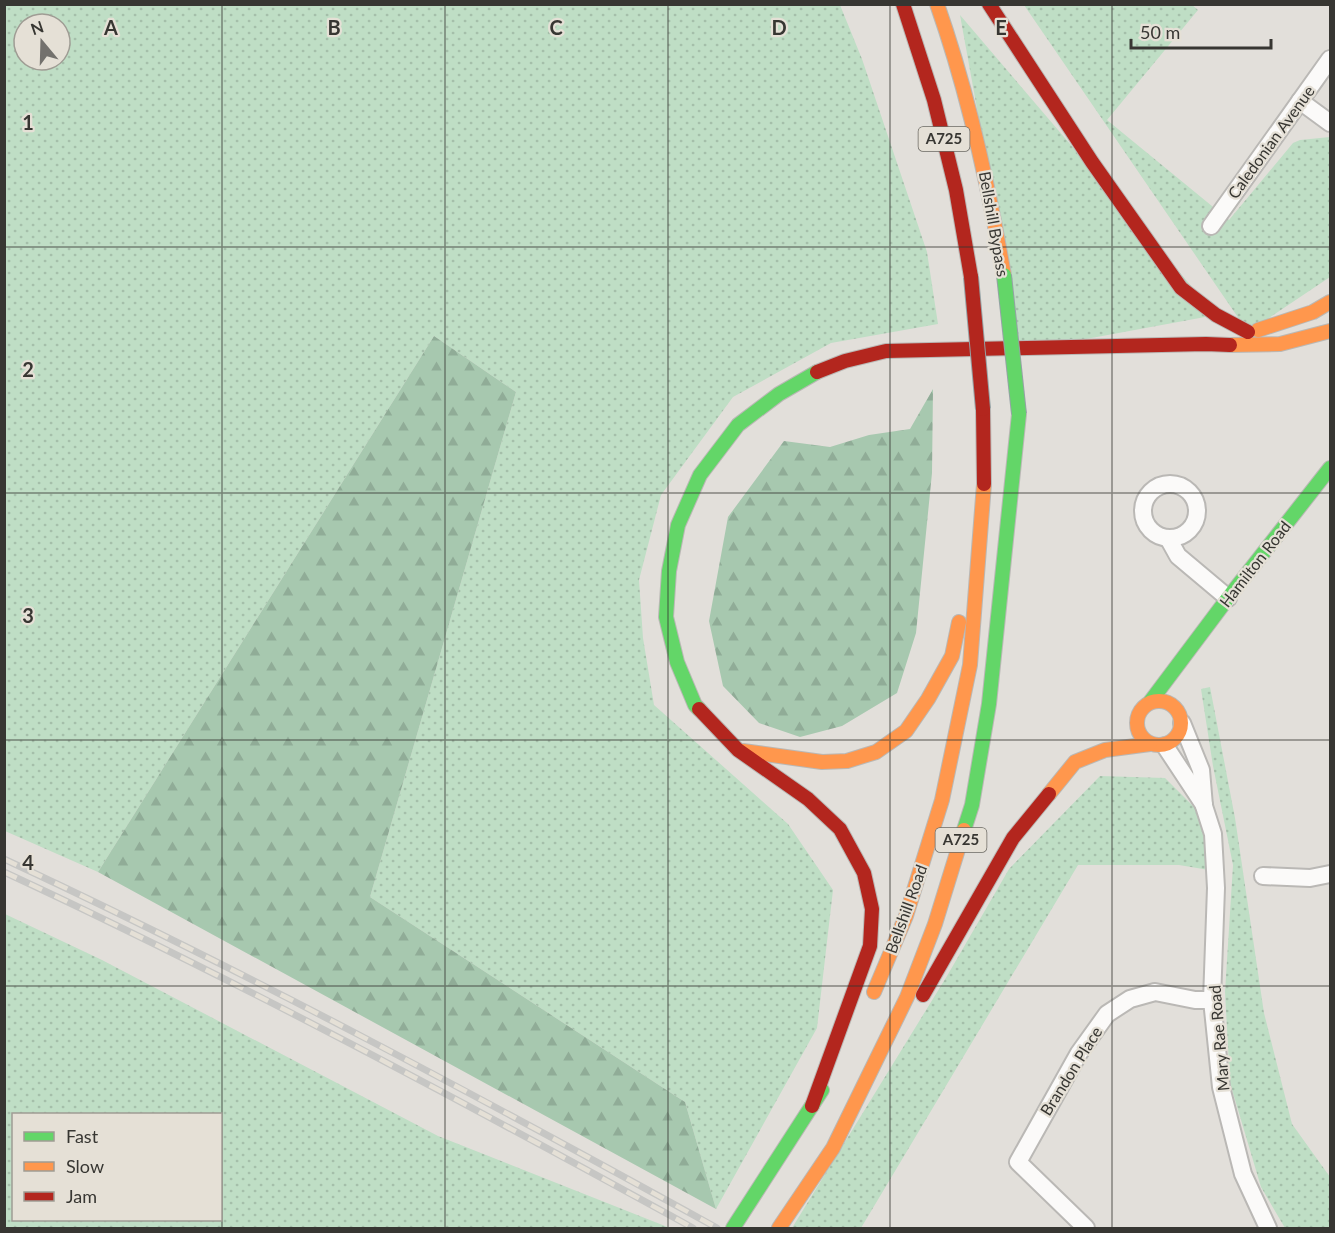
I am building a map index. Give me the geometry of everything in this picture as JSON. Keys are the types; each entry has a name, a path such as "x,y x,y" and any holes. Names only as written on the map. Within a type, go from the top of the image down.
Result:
{"main road":[{"name":"Bellshill Bypass","path":"903,4 940,123 956,190 971,277 983,409"},
{"name":"Bellshill Bypass","path":"937,4 967,98 988,184 1004,275 1018,414"},
{"path":"989,4 1092,162 1181,288 1216,315 1248,333"},
{"path":"1206,344 1275,326 1313,312 1330,302"},
{"path":"812,1106 870,946 872,909 864,873 840,829 808,799 738,750 695,705 676,662 666,617 669,571 678,525 700,476 738,425 779,394 811,374 845,361 886,351 1206,344 1244,346 1280,344 1330,331"},
{"name":"Bellshill Road","path":"868,1007 906,916 942,800 970,665 984,493 983,409"},
{"name":"Bellshill Road","path":"779,1228 833,1148 908,997 935,924 972,805 989,704 1018,414"},
{"name":"Hamilton Road","path":"1150,702 1330,468"},
{"path":"738,750 822,762 847,761 876,752 906,731 928,699 952,656 984,493"},
{"path":"833,1148 1013,838 1076,762 1105,750 1157,745 1178,736 1182,720 1181,662"},
{"path":"1157,745 1140,734 1137,719 1140,712 1150,702 1165,701 1178,710 1182,720"},
{"path":"736,1224 812,1106 852,1037"}],"street":[{"name":"Caledonian Avenue","path":"1211,226 1330,59"},
{"path":"1300,101 1330,123"},
{"path":"1168,538 1178,556 1228,598"},
{"name":"Mary Rae Road","path":"1182,720 1201,770 1204,806 1213,834 1216,888 1212,1000 1221,1087 1243,1174 1268,1228"},
{"name":"Mary Rae Road","path":"1157,745 1204,806"},
{"path":"1263,876 1310,878 1330,874"},
{"name":"Brandon Place","path":"1086,1228 1018,1162 1079,1053 1107,1014 1130,999 1155,992 1195,1000 1212,1000"}],"green space":[{"path":"1191,4 1198,10 1107,120 1229,220 1293,143 1300,140 1330,137 1330,277 1248,332 1024,5"},
{"path":"5,5 840,5 862,59 927,252 938,324 831,343 733,397 661,495 639,580 643,638 654,705 788,824 833,890 817,1028 716,1209 685,1102 370,897 516,392 434,336 98,872 5,831"},
{"path":"960,15 1216,315 1021,351"},
{"path":"434,336 516,392 370,897 685,1102 716,1209 98,872"},
{"path":"933,389 932,473 916,633 897,693 842,726 800,737 759,723 723,686 709,621 728,517 784,441 830,447 869,435 910,429"},
{"path":"1210,687 1235,818 1264,1013 1292,1124 1330,1177 1330,1228 1285,1228 1261,1187 1230,1083 1225,992 1233,865 1213,766 1201,689"},
{"path":"1100,776 1165,778 1201,814 1209,870 1179,865 1078,865 861,1228 792,1228 947,976 1009,869"},
{"path":"5,914 102,960 438,1136 670,1228 5,1228"}],"railway":[{"path":"4,859 275,991 717,1228"},
{"path":"4,872 179,956 352,1044 693,1228"}],"traffic: fast":[{"path":"1004,275 1019,414"},
{"path":"699,709 695,705 677,662 666,617 669,571 678,525 700,475 738,425 779,394 817,372"},
{"path":"964,830 972,805 989,704 1019,414"},
{"path":"1150,702 1330,468"},
{"path":"733,1228 822,1090"}],"traffic: slow":[{"path":"937,4 976,138 1004,275"},
{"path":"1258,330 1313,312 1330,302"},
{"path":"1230,345 1280,344 1330,331"},
{"path":"874,992 906,916 942,800 970,665 984,484"},
{"path":"743,751 822,762 847,761 876,752 906,731 928,699 952,656 959,622"},
{"path":"1159,701 1168,702 1175,707 1180,714 1181,723 1180,732 1175,739 1168,744 1159,745 1150,744 1143,739 1138,732 1137,723 1138,714 1143,707 1150,702 1159,701"},
{"path":"1049,794 1075,762 1105,750 1150,744"},
{"path":"779,1228 833,1148 907,997 935,924 964,830"}],"traffic: jam":[{"path":"903,4 934,100 956,190 971,277"},
{"path":"989,4 1092,162 1181,288 1216,315 1248,332"},
{"path":"971,277 983,409"},
{"path":"817,372 845,361 886,351 1230,345"},
{"path":"983,409 984,484"},
{"path":"699,709 738,750 808,799 840,829 864,873 872,909 870,946 812,1106"},
{"path":"923,995 1013,838 1049,794"}]}
